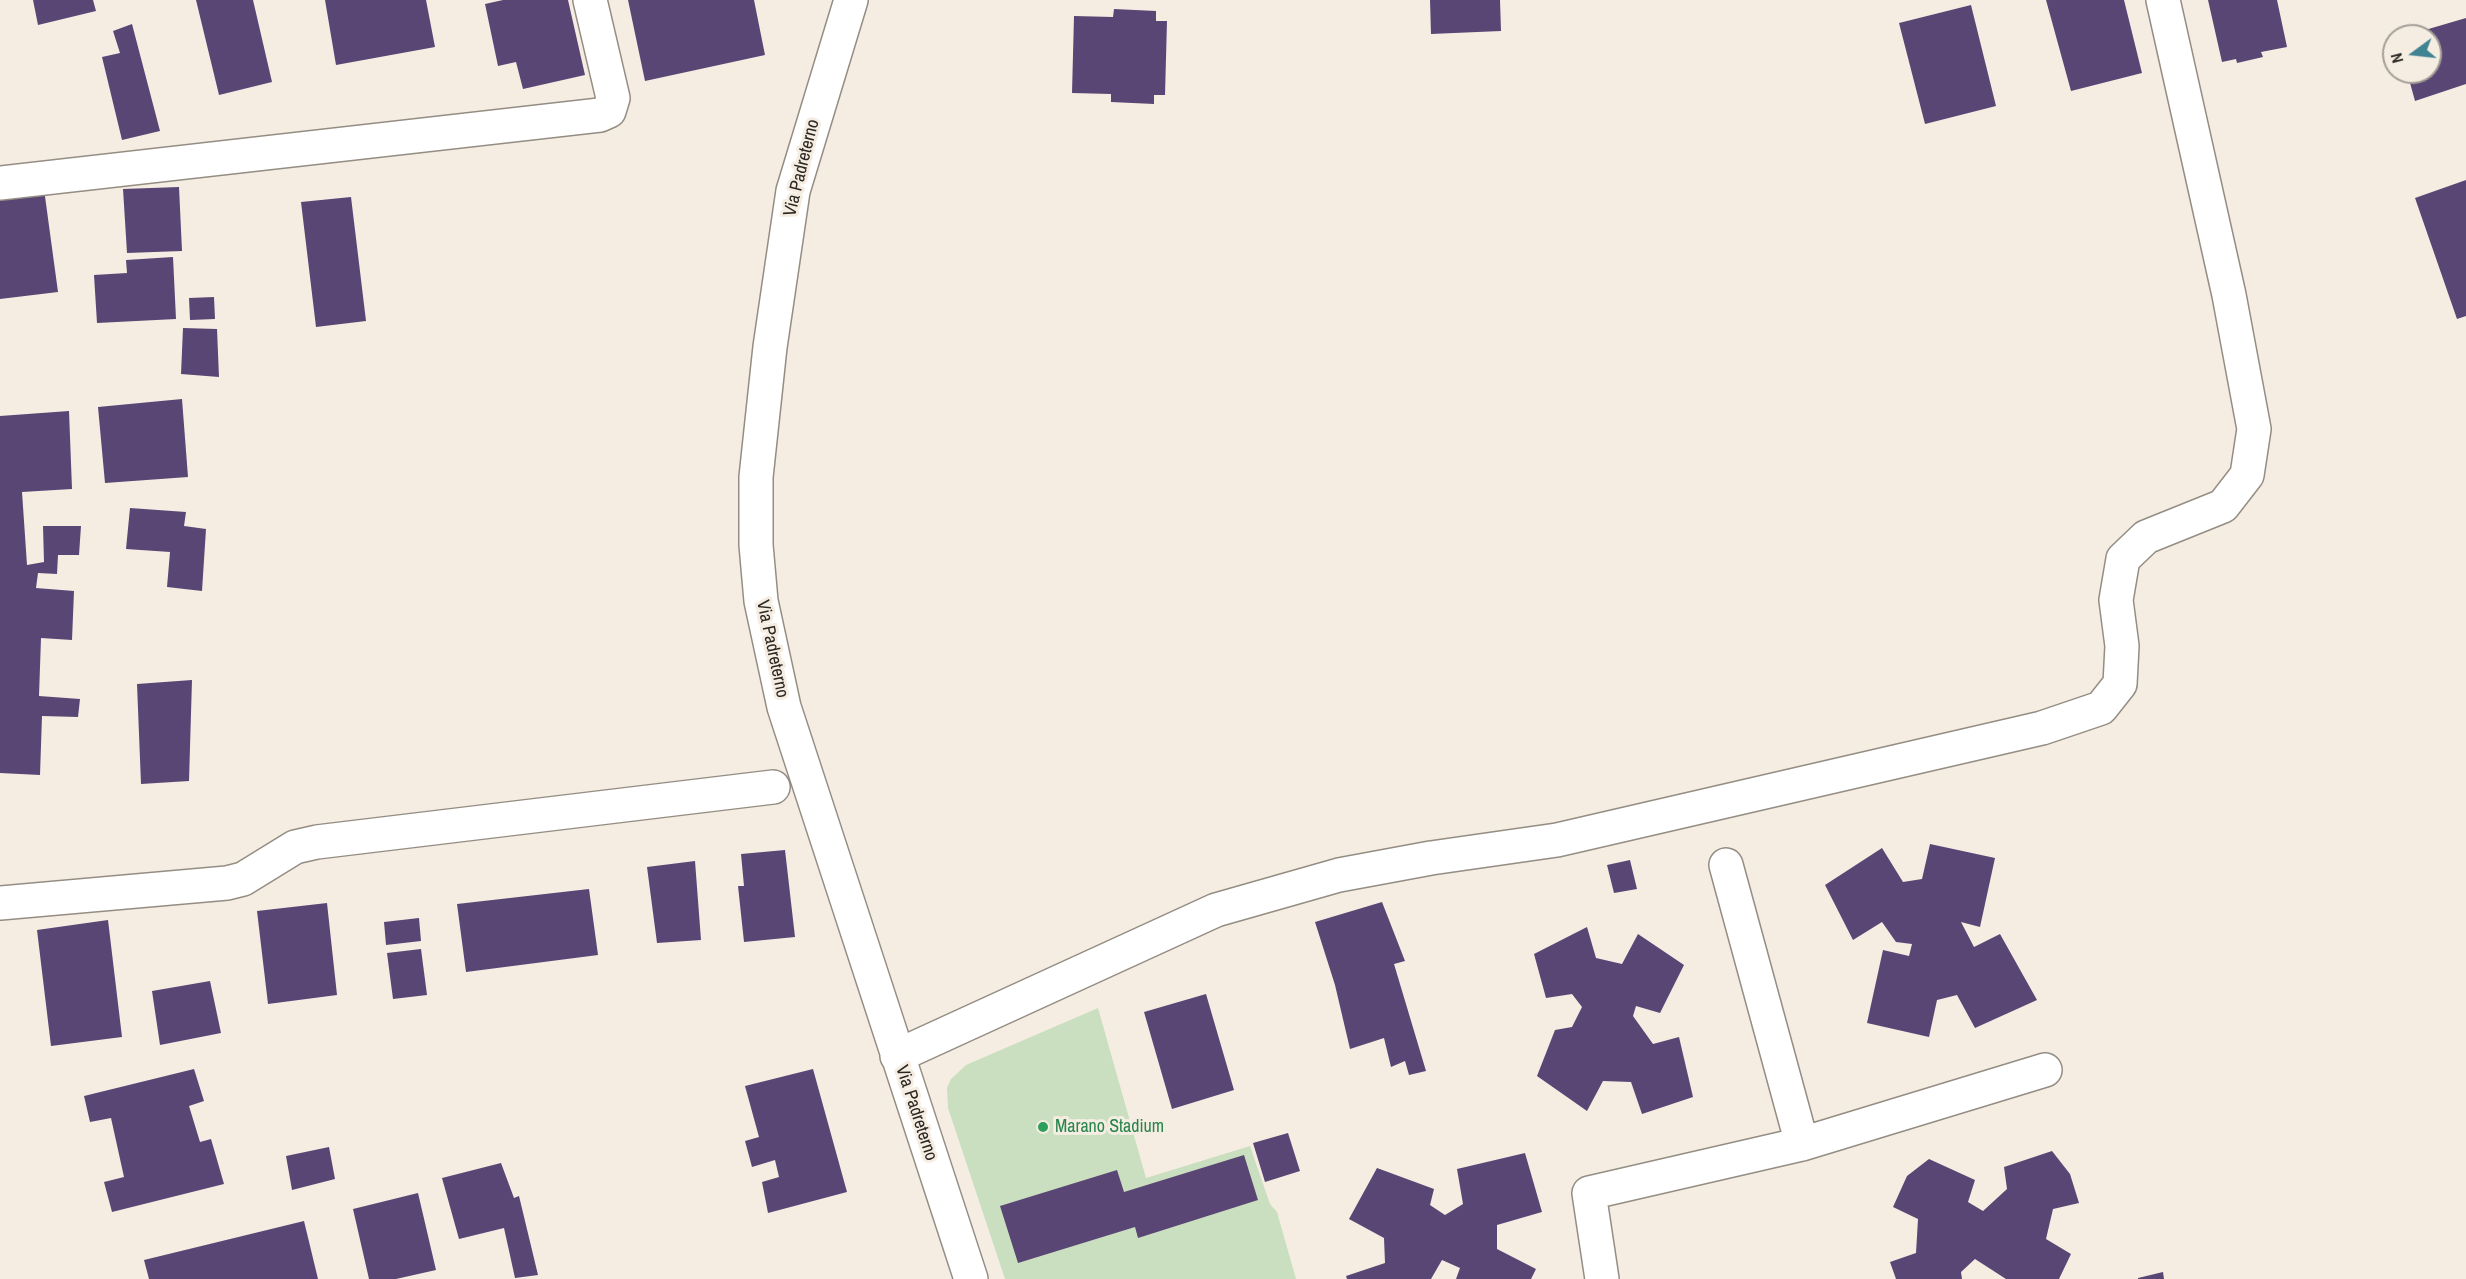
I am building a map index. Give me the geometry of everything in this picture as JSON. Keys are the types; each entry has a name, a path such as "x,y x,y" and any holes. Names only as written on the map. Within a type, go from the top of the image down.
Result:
{"street":[{"path":"0,183 600,115 609,111 613,98 590,0"},
{"name":"Via Padreterno","path":"851,0 793,190 770,347 756,477 756,545 761,601 784,706 971,1279"},
{"path":"897,1056 1216,910 1339,875 1431,858 1557,840 2042,728 2101,708 2120,684 2122,646 2116,600 2123,559 2146,537 2223,506 2247,475 2254,429 2229,295 2163,0"},
{"path":"0,903 227,883 243,879 295,847 317,842 773,787"},
{"path":"1726,865 1802,1144"},
{"path":"1602,1279 1589,1193 1802,1144 2045,1070"}],"green space":[{"name":"Marano Stadium","path":"1098,1008 1146,1178 1250,1146 1270,1204 1277,1212 1296,1279 1005,1279 948,1108 947,1088 951,1079 966,1065"}],"building":[{"path":"33,0 93,0 96,11 38,25"},
{"path":"196,0 253,0 272,82 219,95"},
{"path":"325,0 426,0 435,47 336,65"},
{"path":"503,0 568,0 585,75 523,89 516,62 498,66 485,4"},
{"path":"628,0 754,0 765,55 645,81"},
{"path":"1430,0 1500,0 1501,31 1431,34"},
{"path":"2046,0 2124,0 2142,73 2071,91"},
{"path":"2208,0 2277,0 2287,47 2261,52 2263,57 2237,63 2236,59 2222,62"},
{"path":"1971,5 1996,106 1925,124 1899,23"},
{"path":"1114,9 1156,11 1156,21 1167,21 1165,95 1154,95 1154,104 1111,102 1111,94 1072,93 1074,16 1113,17"},
{"path":"2466,18 2466,84 2415,101 2410,84 2442,84 2442,25"},
{"path":"132,24 160,131 122,140 102,57 120,53 113,31"},
{"path":"2466,180 2466,316 2457,319 2415,198"},
{"path":"179,187 182,251 127,253 123,189"},
{"path":"44,189 58,292 0,299 0,194"},
{"path":"351,197 366,321 316,327 301,202"},
{"path":"173,257 176,319 97,323 94,275 127,273 126,260"},
{"path":"214,297 215,319 190,320 189,298"},
{"path":"183,328 217,329 219,377 181,374"},
{"path":"182,399 188,477 105,483 98,407"},
{"path":"69,411 72,489 22,492 27,565 44,562 43,526 81,526 79,555 58,555 57,574 38,573 36,588 74,591 72,640 41,638 39,696 80,699 78,717 42,716 40,775 0,773 0,416"},
{"path":"130,508 186,512 184,526 206,529 202,591 167,587 170,552 126,549"},
{"path":"192,680 189,781 141,784 137,684"},
{"path":"1930,844 1995,858 1980,927 1961,922 1974,947 2000,934 2037,1000 1975,1028 1957,995 1937,1000 1929,1037 1867,1023 1883,950 1909,956 1912,944 1896,942 1882,922 1853,940 1825,885 1882,848 1903,882 1922,879"},
{"path":"785,850 795,937 744,942 738,886 744,886 741,854"},
{"path":"1630,860 1637,889 1614,893 1607,865"},
{"path":"695,861 701,940 657,943 647,867"},
{"path":"589,889 598,955 466,972 457,904"},
{"path":"1382,902 1405,961 1394,964 1426,1071 1409,1075 1405,1061 1391,1067 1384,1038 1350,1049 1335,985 1315,922"},
{"path":"327,903 337,995 268,1004 257,911"},
{"path":"419,918 421,941 386,945 384,922"},
{"path":"108,920 122,1037 51,1046 37,930"},
{"path":"1587,927 1596,958 1622,964 1638,934 1684,965 1660,1013 1636,1006 1633,1016 1653,1044 1679,1037 1693,1097 1642,1114 1631,1082 1603,1081 1587,1111 1537,1076 1555,1030 1572,1027 1582,1007 1572,994 1546,998 1534,954"},
{"path":"421,949 427,995 393,999 387,953"},
{"path":"210,981 221,1033 160,1045 152,991"},
{"path":"1206,994 1234,1090 1172,1109 1144,1012"},
{"path":"194,1069 204,1101 189,1106 200,1142 211,1139 224,1184 112,1212 104,1182 124,1177 111,1118 90,1122 84,1096"},
{"path":"813,1069 847,1192 768,1213 762,1182 779,1177 775,1160 752,1167 745,1141 759,1137 745,1086"},
{"path":"1288,1133 1300,1171 1265,1182 1253,1143"},
{"path":"329,1147 335,1179 292,1190 286,1156"},
{"path":"2052,1151 2070,1174 2079,1203 2053,1209 2046,1239 2071,1254 2059,1279 2006,1279 1975,1259 1961,1272 1962,1279 1896,1279 1890,1262 1916,1253 1918,1219 1893,1207 1907,1176 1929,1159 1975,1180 1968,1202 1983,1211 2007,1189 2004,1167"},
{"path":"1525,1153 1542,1212 1497,1225 1497,1249 1536,1269 1531,1279 1456,1279 1460,1268 1442,1260 1431,1279 1347,1279 1346,1276 1385,1263 1384,1238 1349,1219 1377,1168 1434,1189 1430,1205 1445,1215 1463,1204 1457,1169"},
{"path":"1244,1155 1258,1200 1138,1238 1135,1227 1018,1263 1000,1206 1117,1170 1124,1192"},
{"path":"501,1163 514,1198 519,1196 538,1275 515,1278 504,1228 459,1239 442,1178"},
{"path":"418,1193 436,1270 396,1279 369,1279 353,1209"},
{"path":"304,1221 318,1279 149,1279 144,1260"},
{"path":"2163,1272 2164,1279 2138,1279 2138,1278"}],"place":[{"name":"Marano Stadium","path":"1043,1127"}]}
